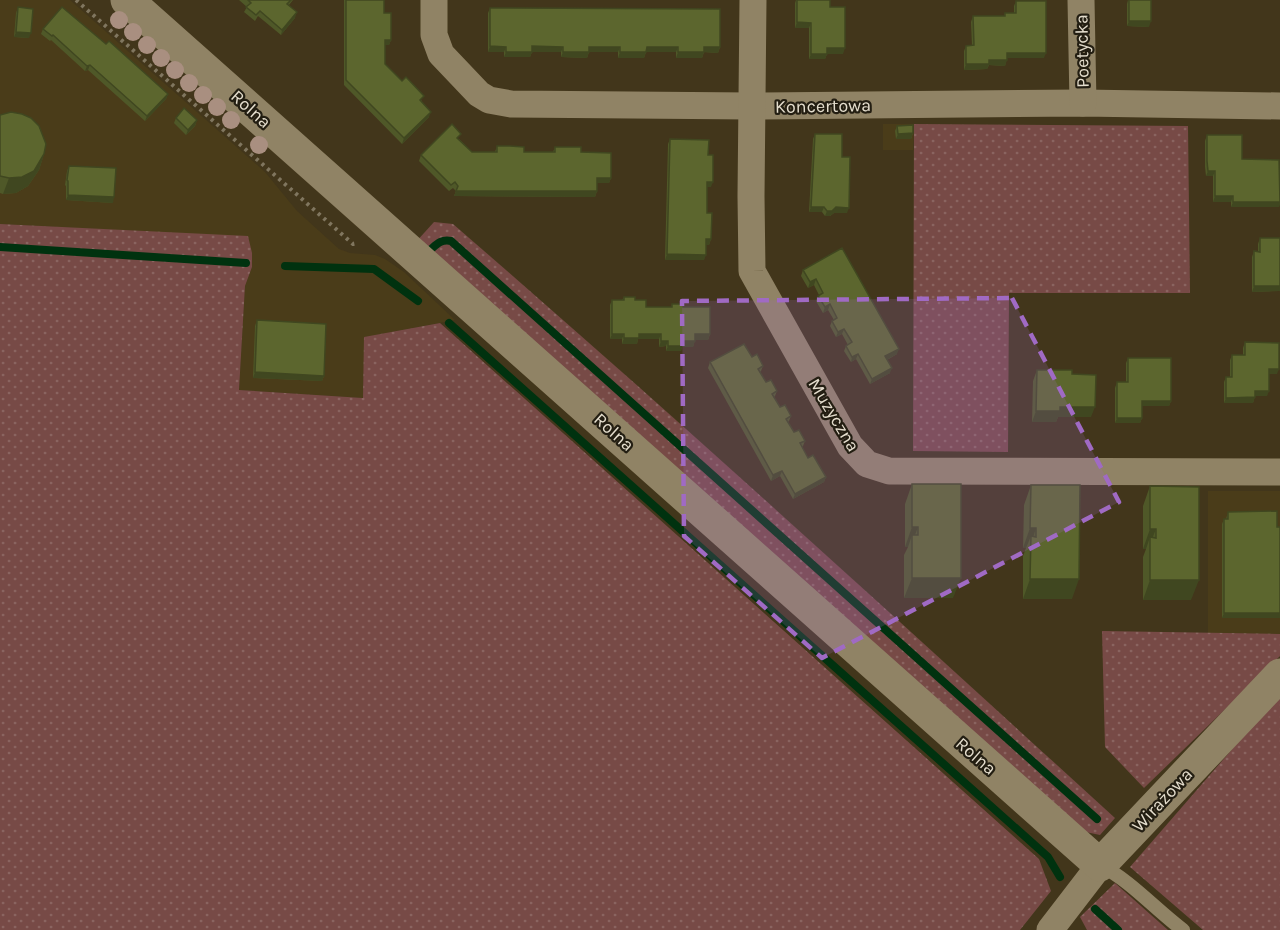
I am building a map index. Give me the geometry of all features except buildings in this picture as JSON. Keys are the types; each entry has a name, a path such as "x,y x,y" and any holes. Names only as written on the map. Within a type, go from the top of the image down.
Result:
{"street":[{"name":"Rolna","path":"127,0 1100,866"},
{"name":"Koncertowa","path":"434,0 434,35 441,54 479,94 489,100 522,105 751,106 1083,103 1280,106"},
{"name":"Muzyczna","path":"753,0 752,271 850,446 867,464 889,471 1280,472"},
{"name":"Poetycka","path":"1081,0 1083,103"},
{"name":"Wirażowa","path":"1050,930 1100,866 1280,675"}],"lane":[{"path":"1100,866 1111,871 1136,890 1183,930"}],"highlighted area":[{"path":"1012,298 1119,502 822,658 684,536 682,301"}],"shaded area":[{"path":"0,0 70,0 265,172 297,211 339,249 385,259 404,272 455,320 365,337 363,398 239,390 245,286 252,267 248,237 0,224"},
{"path":"883,124 914,124 913,150 883,150"},
{"path":"914,124 1188,126 1190,293 1009,293 1008,452 913,451"},
{"path":"434,222 453,224 537,297 786,519 1115,818 1100,835 1081,831 415,243"},
{"path":"0,224 248,236 252,267 245,286 239,390 363,398 364,337 440,323 1039,859 1051,891 1020,930 0,930"},
{"path":"1208,491 1280,491 1280,634 1208,633"},
{"path":"1102,631 1280,634 1280,656 1144,788 1105,747"},
{"path":"1280,694 1280,930 1203,930 1130,867"},
{"path":"1115,883 1168,930 1087,930 1080,917"}],"waterway":[{"path":"430,250 442,241 451,241 1097,819"},
{"path":"0,247 246,263"},
{"path":"285,266 374,269 418,301"},
{"path":"449,323 1048,857 1060,877"},
{"path":"1095,909 1118,930"}]}
